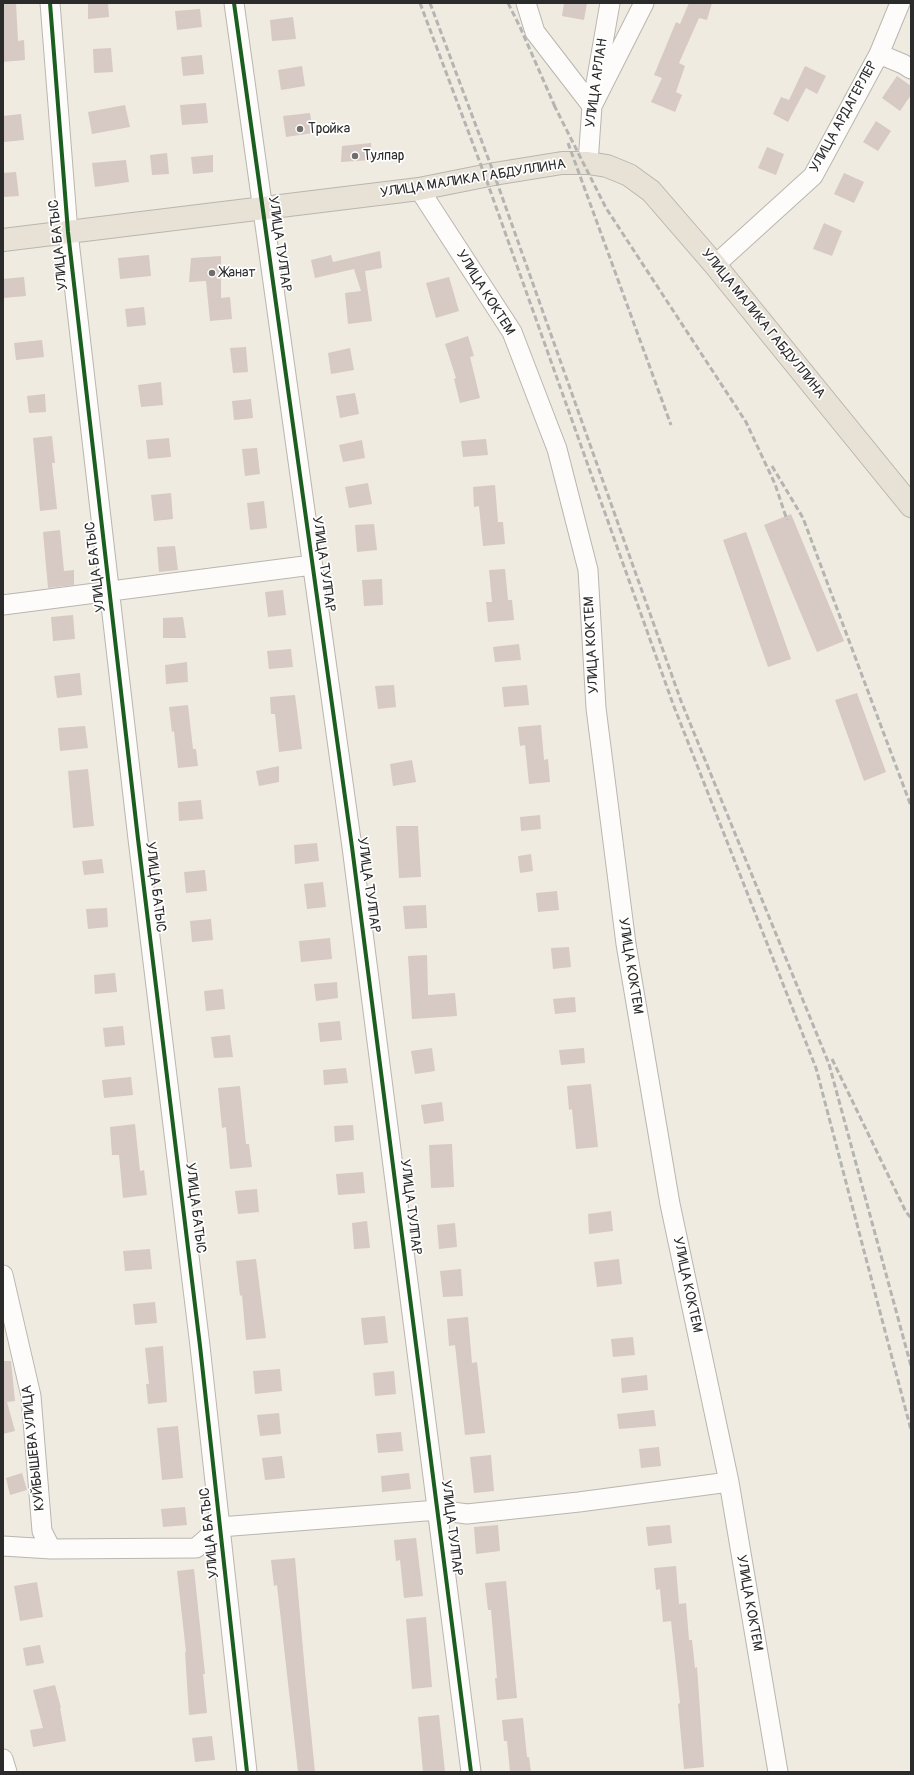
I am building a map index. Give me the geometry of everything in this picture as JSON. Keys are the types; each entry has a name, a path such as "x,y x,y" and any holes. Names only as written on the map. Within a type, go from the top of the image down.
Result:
{"main road":[{"name":"УЛИЦА МАЛИКА ГАБДУЛЛИНА","path":"3,240 419,189 494,174 562,163 588,163 607,166 629,175 651,191 715,265 911,506"}],"street":[{"name":"УЛИЦА БАТЫС","path":"50,3 68,232 139,847 200,1346 247,1772"},
{"name":"УЛИЦА ТУЛПАР","path":"234,3 353,854 471,1772"},
{"path":"526,3 535,32 592,106 644,3"},
{"name":"УЛИЦА АРЛАН","path":"588,163 592,106 610,3"},
{"name":"УЛИЦА АРДАГЕРЛЕР","path":"715,265 813,176 879,54 900,3"},
{"path":"879,54 911,69"},
{"name":"УЛИЦА КОКТЕМ","path":"419,189 512,332 557,449 588,570 596,708 626,944 670,1204 729,1482 778,1772"},
{"path":"3,605 109,590 312,565"},
{"name":"КУЙБЫШЕВА УЛИЦА","path":"3,1275 31,1396 42,1531 51,1549"},
{"path":"3,1546 51,1549 196,1548 220,1527 438,1510 467,1514 579,1502 729,1482"},
{"path":"3,1759 7,1772"}],"building":[{"path":"3,3 16,3 18,41 24,40 25,60 3,62"},
{"path":"88,3 108,3 109,17 88,19"},
{"path":"564,3 587,3 584,20 562,16"},
{"path":"689,3 712,3 707,20 699,18 679,63 685,66 676,92 682,95 675,112 651,102 662,78 654,75 676,22 680,24"},
{"path":"200,9 202,27 177,30 175,11"},
{"path":"293,17 296,39 272,41 270,20"},
{"path":"111,48 113,72 94,73 93,49"},
{"path":"202,55 204,74 183,76 181,57"},
{"path":"302,66 305,86 281,90 278,70"},
{"path":"805,66 826,76 817,94 806,88 788,122 773,114 781,97 789,100"},
{"path":"897,76 911,86 911,95 900,111 882,98"},
{"path":"206,103 208,123 182,125 180,105"},
{"path":"125,105 130,127 92,134 88,112"},
{"path":"310,113 313,133 286,137 283,116"},
{"path":"21,114 24,140 4,142 3,116"},
{"path":"876,121 891,131 878,151 863,142"},
{"path":"371,143 372,160 341,162 342,146"},
{"path":"767,147 784,154 776,175 758,168"},
{"path":"167,153 169,174 152,175 150,155"},
{"path":"213,155 213,172 193,174 191,157"},
{"path":"126,160 129,182 95,187 92,163"},
{"path":"16,172 19,196 3,197 3,173"},
{"path":"844,173 864,182 854,203 834,194"},
{"path":"824,223 842,231 832,256 813,249"},
{"path":"380,251 382,268 365,271 372,321 348,324 345,293 361,291 354,269 315,278 311,260 331,255 333,262"},
{"path":"149,255 151,276 120,279 118,258"},
{"path":"221,256 221,298 230,297 232,319 210,321 206,281 189,282 191,258"},
{"path":"24,277 26,296 3,298 3,279"},
{"path":"449,277 459,311 436,318 426,283"},
{"path":"144,307 146,325 127,327 125,309"},
{"path":"468,336 474,356 470,357 480,398 460,403 454,379 456,378 445,344"},
{"path":"42,340 44,357 16,360 14,343"},
{"path":"246,347 248,372 233,373 230,348"},
{"path":"350,348 354,370 331,374 328,353"},
{"path":"161,382 163,405 141,407 138,385"},
{"path":"355,393 359,414 340,418 336,396"},
{"path":"45,394 46,412 29,413 27,396"},
{"path":"251,399 253,418 234,420 232,401"},
{"path":"52,436 55,463 52,463 57,509 40,511 33,438"},
{"path":"169,438 171,457 148,459 146,440"},
{"path":"486,439 488,455 463,457 461,441"},
{"path":"362,440 365,458 343,462 339,445"},
{"path":"257,448 260,474 245,476 242,449"},
{"path":"368,483 372,504 349,508 345,487"},
{"path":"495,485 498,522 503,522 505,544 483,546 479,506 474,507 473,487"},
{"path":"171,493 173,519 154,521 151,495"},
{"path":"264,501 267,528 250,530 247,503"},
{"path":"791,514 844,641 817,652 764,525"},
{"path":"374,524 377,550 357,552 355,525"},
{"path":"60,530 64,571 74,570 74,585 48,588 43,532"},
{"path":"746,532 791,659 768,667 723,540"},
{"path":"175,546 178,570 159,572 157,547"},
{"path":"505,569 508,600 512,600 514,620 488,622 486,602 492,602 489,570"},
{"path":"382,579 383,605 364,606 362,580"},
{"path":"283,590 286,615 268,617 265,592"},
{"path":"73,615 75,639 53,641 51,617"},
{"path":"183,617 186,638 163,638 163,618"},
{"path":"519,644 521,660 495,662 493,647"},
{"path":"291,649 293,667 269,669 267,651"},
{"path":"187,662 188,682 166,684 165,665"},
{"path":"80,673 82,695 57,698 54,676"},
{"path":"394,685 396,707 378,709 375,686"},
{"path":"527,685 529,705 504,707 502,687"},
{"path":"857,693 886,772 864,781 835,700"},
{"path":"295,695 302,749 279,752 275,714 271,714 270,697"},
{"path":"188,705 193,749 196,749 198,766 178,768 174,731 172,732 169,707"},
{"path":"541,725 544,760 548,759 550,782 529,784 525,745 520,746 518,727"},
{"path":"85,726 88,748 60,751 58,728"},
{"path":"412,760 416,782 393,786 390,764"},
{"path":"279,766 279,782 259,786 256,771"},
{"path":"88,769 94,826 73,828 68,771"},
{"path":"201,800 203,819 179,821 178,802"},
{"path":"540,815 541,829 521,831 520,817"},
{"path":"396,826 418,826 421,877 399,878"},
{"path":"317,843 319,861 295,864 294,845"},
{"path":"531,854 533,871 520,873 518,856"},
{"path":"102,859 104,873 84,875 82,861"},
{"path":"205,870 207,891 186,893 184,872"},
{"path":"323,882 326,907 307,909 304,884"},
{"path":"557,891 559,910 538,912 536,893"},
{"path":"426,905 427,928 405,929 403,906"},
{"path":"107,908 108,927 88,929 86,909"},
{"path":"211,919 213,940 192,942 190,921"},
{"path":"330,938 332,959 301,962 299,941"},
{"path":"569,947 571,967 553,969 551,948"},
{"path":"427,955 428,995 455,993 457,1016 412,1019 408,956"},
{"path":"115,973 117,992 95,994 94,975"},
{"path":"337,982 338,998 316,1001 314,984"},
{"path":"223,989 225,1009 206,1011 204,991"},
{"path":"575,997 576,1012 555,1014 553,999"},
{"path":"340,1021 342,1040 320,1042 318,1023"},
{"path":"123,1026 125,1045 105,1047 103,1028"},
{"path":"230,1035 233,1057 214,1058 211,1037"},
{"path":"432,1048 435,1071 415,1074 411,1051"},
{"path":"584,1048 585,1063 561,1065 559,1050"},
{"path":"346,1068 348,1083 324,1085 323,1070"},
{"path":"131,1077 133,1095 104,1098 102,1080"},
{"path":"591,1084 598,1147 576,1149 572,1109 569,1110 567,1086"},
{"path":"240,1086 246,1144 249,1144 252,1167 230,1169 226,1127 222,1128 218,1088"},
{"path":"442,1102 444,1121 424,1124 421,1105"},
{"path":"135,1124 140,1171 144,1170 147,1195 123,1198 119,1155 112,1155 110,1127"},
{"path":"353,1125 354,1140 335,1142 334,1126"},
{"path":"452,1144 454,1187 431,1188 429,1145"},
{"path":"363,1172 365,1193 338,1195 336,1174"},
{"path":"257,1189 259,1212 238,1214 235,1191"},
{"path":"611,1211 613,1231 589,1234 588,1214"},
{"path":"367,1221 370,1248 354,1249 352,1223"},
{"path":"455,1223 457,1247 439,1249 437,1225"},
{"path":"150,1249 152,1269 125,1271 123,1251"},
{"path":"256,1259 266,1338 246,1340 242,1295 240,1296 236,1261"},
{"path":"619,1259 622,1284 597,1287 594,1262"},
{"path":"461,1269 463,1296 443,1297 440,1271"},
{"path":"155,1302 157,1323 135,1325 133,1304"},
{"path":"385,1316 388,1343 364,1345 361,1318"},
{"path":"468,1317 472,1363 477,1362 485,1433 465,1435 455,1345 449,1346 447,1319"},
{"path":"633,1337 635,1355 613,1357 611,1339"},
{"path":"163,1346 167,1402 148,1404 146,1384 149,1384 145,1348"},
{"path":"3,1361 11,1361 15,1401 7,1402 15,1431 3,1434"},
{"path":"280,1369 282,1391 255,1394 253,1371"},
{"path":"394,1371 396,1394 375,1396 373,1373"},
{"path":"647,1375 648,1390 622,1393 621,1378"},
{"path":"654,1410 656,1426 619,1429 617,1414"},
{"path":"279,1413 281,1434 260,1436 257,1415"},
{"path":"178,1426 183,1478 162,1480 157,1428"},
{"path":"401,1432 403,1451 378,1453 376,1434"},
{"path":"659,1447 661,1466 641,1468 639,1449"},
{"path":"491,1455 494,1491 474,1493 470,1457"},
{"path":"282,1456 285,1478 265,1480 262,1458"},
{"path":"22,1473 27,1490 10,1495 6,1478"},
{"path":"409,1473 411,1489 382,1492 381,1476"},
{"path":"185,1507 187,1525 163,1527 161,1509"},
{"path":"498,1525 500,1551 476,1554 474,1527"},
{"path":"670,1525 672,1543 648,1546 646,1527"},
{"path":"416,1538 423,1596 404,1598 400,1560 396,1561 394,1540"},
{"path":"295,1558 315,1772 298,1772 277,1585 274,1586 271,1560"},
{"path":"676,1566 679,1604 686,1603 689,1640 692,1640 695,1668 697,1667 704,1767 684,1769 678,1704 680,1703 671,1621 663,1622 660,1589 656,1590 654,1568"},
{"path":"194,1569 205,1674 203,1674 207,1713 189,1715 186,1652 177,1571"},
{"path":"506,1581 517,1698 497,1700 495,1678 497,1678 491,1610 488,1610 485,1583"},
{"path":"37,1582 43,1617 20,1621 14,1586"},
{"path":"426,1617 432,1687 412,1689 406,1619"},
{"path":"40,1645 44,1663 26,1666 23,1648"},
{"path":"55,1685 61,1708 66,1741 33,1747 30,1730 43,1728 33,1690"},
{"path":"439,1715 445,1772 423,1772 418,1717"},
{"path":"523,1718 527,1757 529,1757 531,1772 510,1772 507,1741 504,1741 502,1720"},
{"path":"212,1736 215,1760 195,1762 192,1738"}],"railway":[{"path":"420,3 485,176 673,704 816,1068 911,1430"},
{"path":"430,3 494,174 681,701 829,1064 911,1366"},
{"path":"508,3 556,109"},
{"path":"554,105 606,208 746,422 775,484 787,520"},
{"path":"568,143 671,425"},
{"path":"772,466 803,518 911,806"},
{"path":"832,1059 906,1212 911,1218"}],"cycle path":[{"path":"50,3 68,232 138,839 200,1346 247,1772"},
{"path":"234,3 352,847 471,1772"}],"place":[{"name":"Тройка","path":"300,129"},
{"name":"Тулпар","path":"355,156"},
{"name":"Жанат","path":"212,273"}]}
